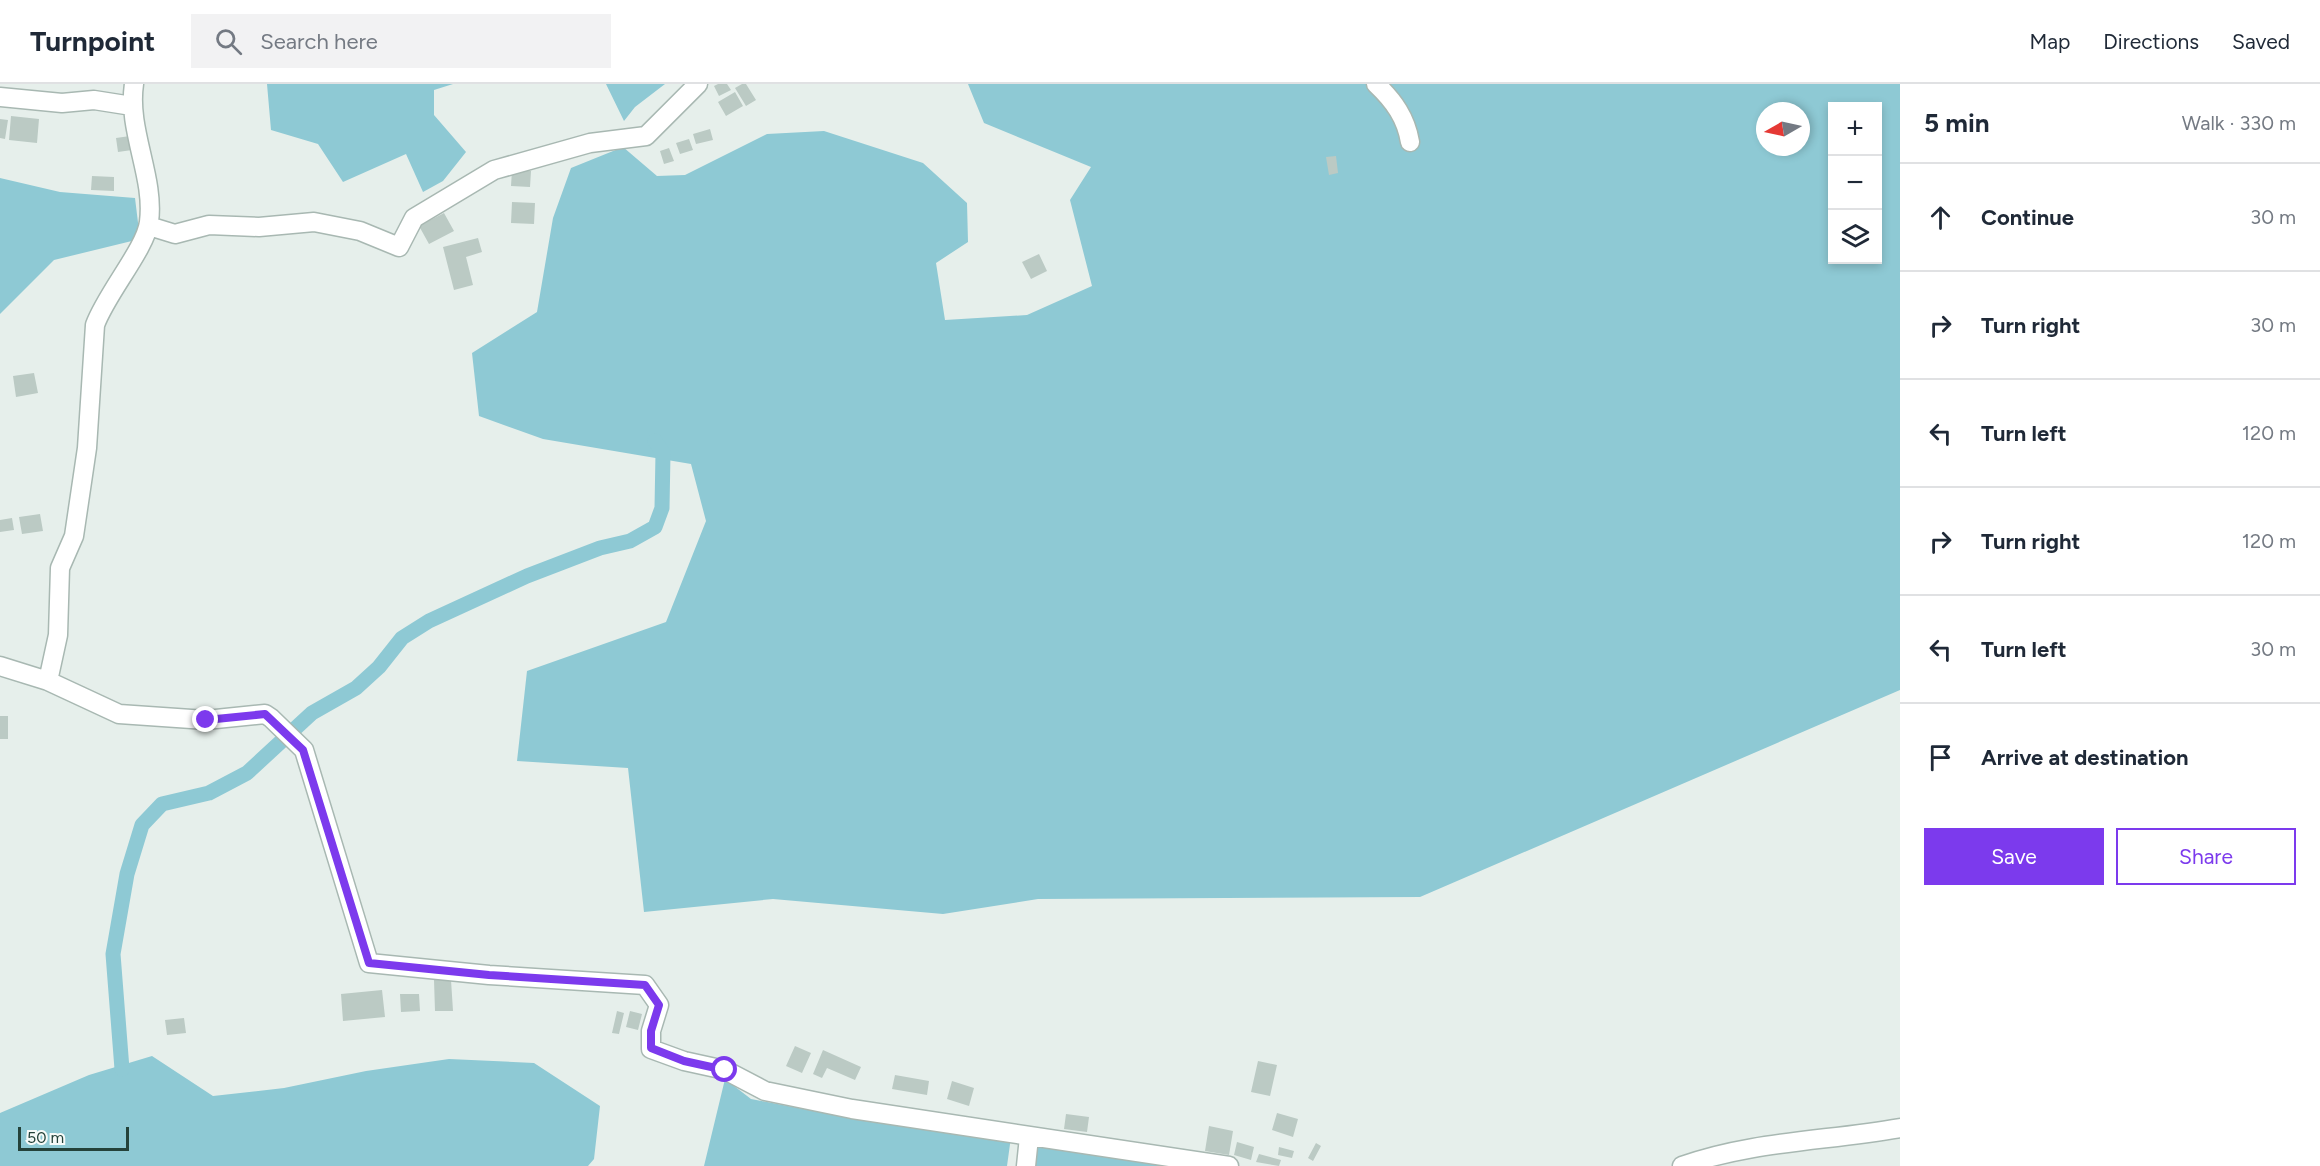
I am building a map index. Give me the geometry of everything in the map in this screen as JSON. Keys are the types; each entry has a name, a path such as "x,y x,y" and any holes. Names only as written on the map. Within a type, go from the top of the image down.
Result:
{"street":[{"path":"48,681 58,635 60,568 74,536 87,448 96,325 102,307 149,226 149,201 132,106 134,84"},
{"path":"149,226 175,234 209,225 259,227 314,222 360,231 399,247 414,218 494,170 590,143 646,136 698,84"},
{"path":"1376,84 1389,96 1407,123 1410,142"},
{"path":"0,97 62,103 94,100 132,106"},
{"path":"0,666 48,681 119,714 206,720 265,714 271,718 303,750 369,963 489,975 645,985 659,1005 651,1031 651,1048 673,1057 725,1070 765,1091 852,1109 1229,1166"},
{"path":"1682,1166 1780,1143 1851,1137 1900,1128"},
{"path":"1026,1166 1029,1137"}],"water":[{"path":"267,84 453,84 434,90 434,115 466,152 443,181 423,192 406,154 343,182 318,144 271,130"},
{"path":"606,84 665,84 635,107 624,121"},
{"path":"968,84 1900,84 1900,690 1420,897 1038,899 943,914 773,899 644,912 628,768 517,761 527,671 666,622 706,521 691,464 543,439 479,416 472,353 537,312 553,218 571,168 623,147 657,176 685,175 767,134 824,131 923,163 967,203 968,242 936,263 945,320 1027,315 1092,286 1070,200 1091,167 984,123"},
{"path":"0,178 60,192 135,198 140,239 54,260 0,314"},
{"path":"152,1056 213,1096 284,1088 366,1071 449,1059 534,1063 600,1106 594,1159 588,1166 0,1166 0,1113 89,1075"},
{"path":"725,1079 751,1099 871,1122 1011,1137 1007,1166 704,1166"},
{"path":"1033,1142 1204,1166 1030,1166"}],"building":[{"path":"727,84 731,90 719,96 714,86"},
{"path":"746,84 756,100 746,106 735,88"},
{"path":"735,92 743,106 726,116 718,102"},
{"path":"11,116 39,119 37,143 9,140"},
{"path":"0,119 8,120 5,139 0,138"},
{"path":"710,129 713,140 696,144 693,134"},
{"path":"130,136 132,150 118,152 116,138"},
{"path":"689,139 693,150 680,154 676,143"},
{"path":"669,148 674,161 664,164 660,151"},
{"path":"1336,156 1338,173 1329,175 1326,157"},
{"path":"512,170 531,171 530,187 511,186"},
{"path":"92,176 114,177 114,191 91,190"},
{"path":"512,202 535,203 534,224 511,223"},
{"path":"444,213 454,231 429,244 419,226"},
{"path":"478,238 482,252 466,257 473,285 454,290 443,247"},
{"path":"1039,254 1047,271 1031,279 1022,262"},
{"path":"34,373 38,393 16,397 13,376"},
{"path":"40,514 43,531 22,534 19,517"},
{"path":"12,518 14,530 0,532 0,520"},
{"path":"0,716 8,716 8,739 0,739"},
{"path":"434,980 451,980 453,1011 435,1011"},
{"path":"382,990 385,1017 343,1021 341,994"},
{"path":"400,994 419,994 420,1011 401,1012"},
{"path":"617,1011 624,1013 619,1034 612,1033"},
{"path":"630,1011 642,1014 638,1030 626,1027"},
{"path":"184,1018 186,1033 167,1035 165,1020"},
{"path":"795,1046 811,1053 802,1073 786,1066"},
{"path":"823,1050 861,1067 855,1080 827,1068 822,1078 813,1074"},
{"path":"1258,1061 1277,1065 1270,1096 1251,1092"},
{"path":"895,1075 929,1081 927,1095 892,1089"},
{"path":"952,1081 974,1088 969,1106 947,1099"},
{"path":"1277,1113 1298,1119 1293,1137 1272,1130"},
{"path":"1066,1114 1089,1117 1087,1132 1064,1129"},
{"path":"1209,1126 1233,1131 1229,1155 1205,1151"},
{"path":"1237,1142 1254,1147 1251,1160 1234,1155"},
{"path":"1316,1143 1321,1146 1313,1161 1308,1158"},
{"path":"1279,1147 1294,1151 1292,1158 1278,1155"},
{"path":"1259,1154 1281,1160 1279,1166 1256,1162"}],"waterway":[{"path":"122,1069 113,954 127,874 142,825 162,804 209,793 247,773 312,713 356,688 379,667 402,638 429,621 527,576 600,548 630,541 655,527 662,508 663,453 655,441"}],"route":[{"path":"206,720 265,714 303,750 369,963 489,975 645,985 659,1005 651,1031 651,1048 684,1061 725,1070"}]}
